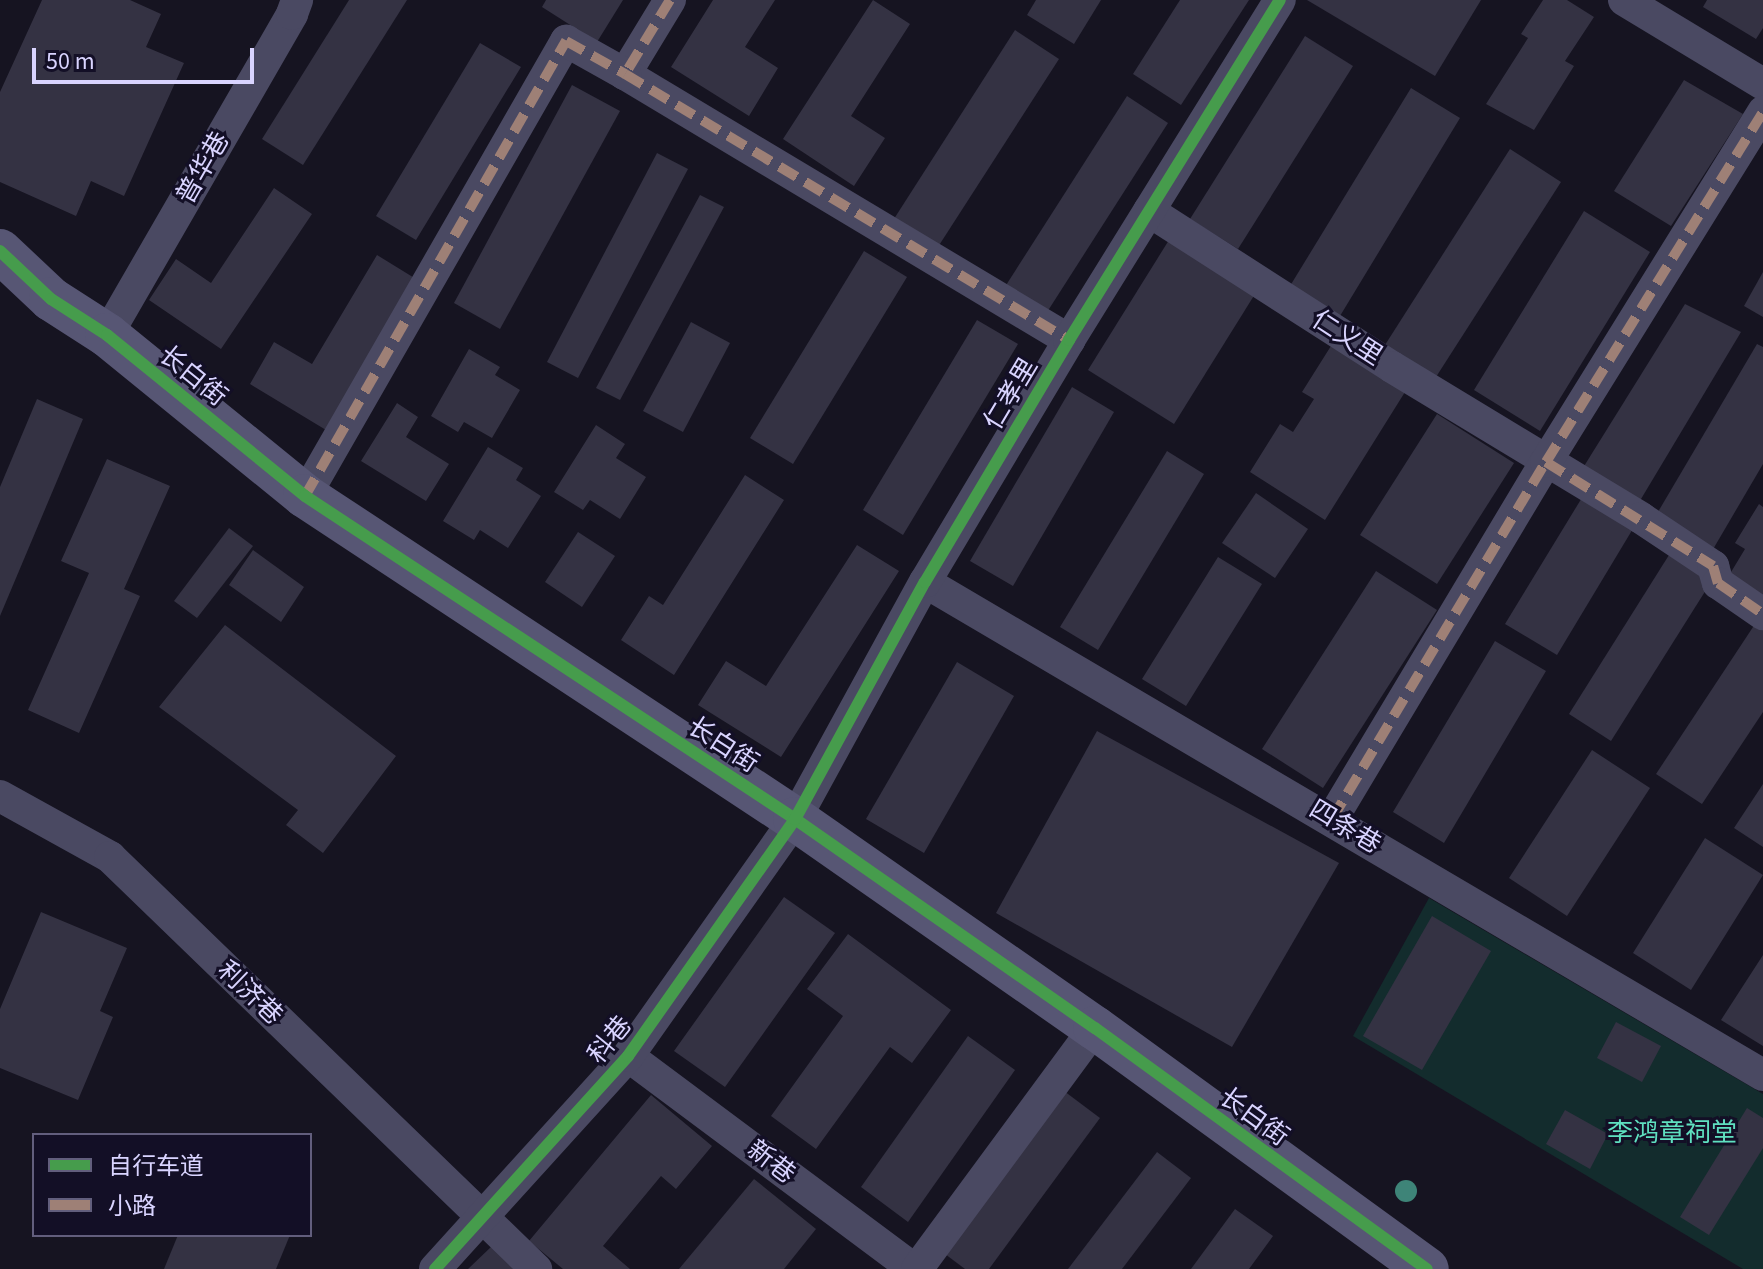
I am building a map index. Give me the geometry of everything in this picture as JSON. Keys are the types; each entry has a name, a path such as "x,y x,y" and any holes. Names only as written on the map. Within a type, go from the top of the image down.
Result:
{"street":[{"name":"普华巷","path":"107,335 292,14 297,0"},
{"path":"625,74 670,0"},
{"name":"仁孝里","path":"795,819 925,582 1069,340 1280,0"},
{"path":"1624,0 1763,84"},
{"path":"305,496 566,41 1069,340"},
{"path":"1332,819 1546,462 1763,112"},
{"name":"仁义里","path":"1149,211 1713,566 1718,583 1763,614"},
{"name":"长白街","path":"0,251 51,299 107,335 305,496 795,819 1095,1028 1427,1269"},
{"name":"四条巷","path":"925,582 1763,1075"},
{"name":"利济巷","path":"0,796 110,857 536,1269"},
{"name":"科巷","path":"435,1269 628,1056 795,819"},
{"path":"916,1269 1095,1028"},
{"name":"新巷","path":"628,1056 916,1269"}],"green space":[{"name":"李鸿章祠堂","path":"1429,898 1763,1094 1763,1269 1743,1269 1353,1036"}],"building":[{"path":"42,0 130,0 161,14 146,47 184,63 124,196 91,181 76,216 0,182 0,92"},
{"path":"349,0 407,0 303,165 262,139"},
{"path":"546,0 623,0 597,42 542,7"},
{"path":"713,0 775,0 745,47 778,68 749,116 671,67"},
{"path":"873,0 910,24 851,116 885,138 854,186 783,139"},
{"path":"1036,0 1101,0 1074,44 1027,15"},
{"path":"1180,0 1249,0 1181,105 1133,74"},
{"path":"1307,0 1481,0 1435,76"},
{"path":"1543,0 1567,0 1594,17 1565,61 1574,66 1534,130 1486,104 1528,38 1521,34"},
{"path":"1707,0 1763,0 1763,28 1756,39 1703,7"},
{"path":"1015,30 1059,59 936,250 892,222"},
{"path":"1305,36 1353,66 1238,249 1190,219"},
{"path":"480,43 521,67 416,240 376,216"},
{"path":"1684,80 1743,114 1671,226 1614,191"},
{"path":"572,85 620,111 500,329 454,303"},
{"path":"1411,88 1460,118 1340,316 1290,286"},
{"path":"1127,96 1168,123 1042,320 1001,293"},
{"path":"1510,149 1561,182 1436,377 1385,345"},
{"path":"657,153 688,169 578,378 547,362"},
{"path":"274,188 312,214 221,349 149,300 176,259 211,283"},
{"path":"700,195 724,207 620,400 596,388"},
{"path":"1584,211 1650,252 1540,431 1474,390"},
{"path":"1169,240 1255,294 1174,424 1088,370"},
{"path":"864,251 907,277 793,464 750,438"},
{"path":"377,255 416,279 326,430 250,384 274,342 312,364"},
{"path":"1763,272 1763,317 1744,306"},
{"path":"1685,304 1741,332 1638,504 1581,471"},
{"path":"977,320 1018,344 903,535 863,510"},
{"path":"691,322 730,343 683,432 643,411"},
{"path":"1336,338 1410,384 1325,520 1250,472 1280,424 1293,432 1314,399 1302,392"},
{"path":"1757,344 1763,347 1763,464 1712,551 1655,517"},
{"path":"469,349 500,367 495,375 520,390 492,438 464,422 458,432 431,416"},
{"path":"1072,387 1114,412 1013,586 970,561"},
{"path":"37,399 83,419 0,616 0,487"},
{"path":"397,403 418,417 406,437 449,464 426,501 361,461"},
{"path":"1437,414 1514,463 1437,584 1360,535"},
{"path":"596,425 625,444 616,458 646,477 620,519 590,500 583,510 554,492"},
{"path":"488,447 523,468 516,480 541,496 508,548 480,530 474,540 443,521"},
{"path":"1167,451 1204,474 1098,650 1060,627"},
{"path":"107,459 170,486 124,589 140,596 79,733 28,710 89,573 61,561"},
{"path":"745,475 784,500 674,675 621,640 649,596 663,605"},
{"path":"1256,493 1308,529 1275,578 1222,543"},
{"path":"1583,496 1634,527 1557,655 1505,624"},
{"path":"1759,504 1763,507 1763,606 1725,582 1745,549 1735,543"},
{"path":"229,528 253,546 197,618 174,601"},
{"path":"578,532 615,556 582,607 545,582"},
{"path":"857,545 899,571 781,757 698,705 726,661 766,686"},
{"path":"253,550 304,587 281,622 229,585"},
{"path":"1669,555 1711,582 1611,741 1569,714"},
{"path":"1218,557 1262,584 1186,706 1142,679"},
{"path":"1376,571 1437,610 1323,788 1262,749"},
{"path":"1755,624 1763,629 1763,712 1702,804 1656,774"},
{"path":"225,625 396,756 323,853 286,825 298,810 159,707"},
{"path":"1495,641 1546,671 1444,843 1393,812"},
{"path":"957,662 1014,696 924,853 866,819"},
{"path":"1097,731 1339,863 1232,1047 996,913"},
{"path":"1592,750 1650,788 1567,916 1509,878"},
{"path":"1763,784 1763,847 1734,828"},
{"path":"1705,838 1763,875 1691,990 1633,953"},
{"path":"784,897 835,933 725,1087 674,1051"},
{"path":"41,912 127,948 100,1011 113,1017 78,1100 0,1068 0,1009"},
{"path":"1432,916 1491,951 1422,1070 1363,1036"},
{"path":"848,934 951,1010 912,1063 890,1047 816,1149 771,1116 843,1016 807,989"},
{"path":"1763,955 1763,1046 1721,1020"},
{"path":"1616,1022 1661,1046 1642,1082 1597,1058"},
{"path":"968,1036 1015,1070 908,1222 861,1187"},
{"path":"1064,1091 1100,1118 989,1269 965,1269 945,1254"},
{"path":"651,1095 712,1146 676,1189 661,1176 603,1246 630,1269 563,1269 529,1241"},
{"path":"1747,1108 1763,1118 1763,1148 1709,1235 1680,1217"},
{"path":"1565,1110 1608,1134 1590,1169 1546,1144"},
{"path":"1157,1152 1191,1178 1122,1269 1068,1269"},
{"path":"754,1179 816,1229 784,1269 679,1269"},
{"path":"1235,1209 1273,1236 1249,1269 1191,1269"},
{"path":"177,1237 289,1237 276,1269 164,1269"},
{"path":"492,1246 515,1269 468,1269"}],"marked path":[{"path":"670,0 625,74 1069,340"},
{"path":"305,496 566,41 625,74"},
{"path":"1332,819 1546,462 1763,112"},
{"path":"1546,462 1713,566 1718,583 1763,614"}],"cycle path":[{"path":"435,1269 628,1056 795,819 925,582 1069,340 1280,0"},
{"path":"0,251 51,299 107,335 305,496 795,819 1095,1028 1427,1269"}]}
